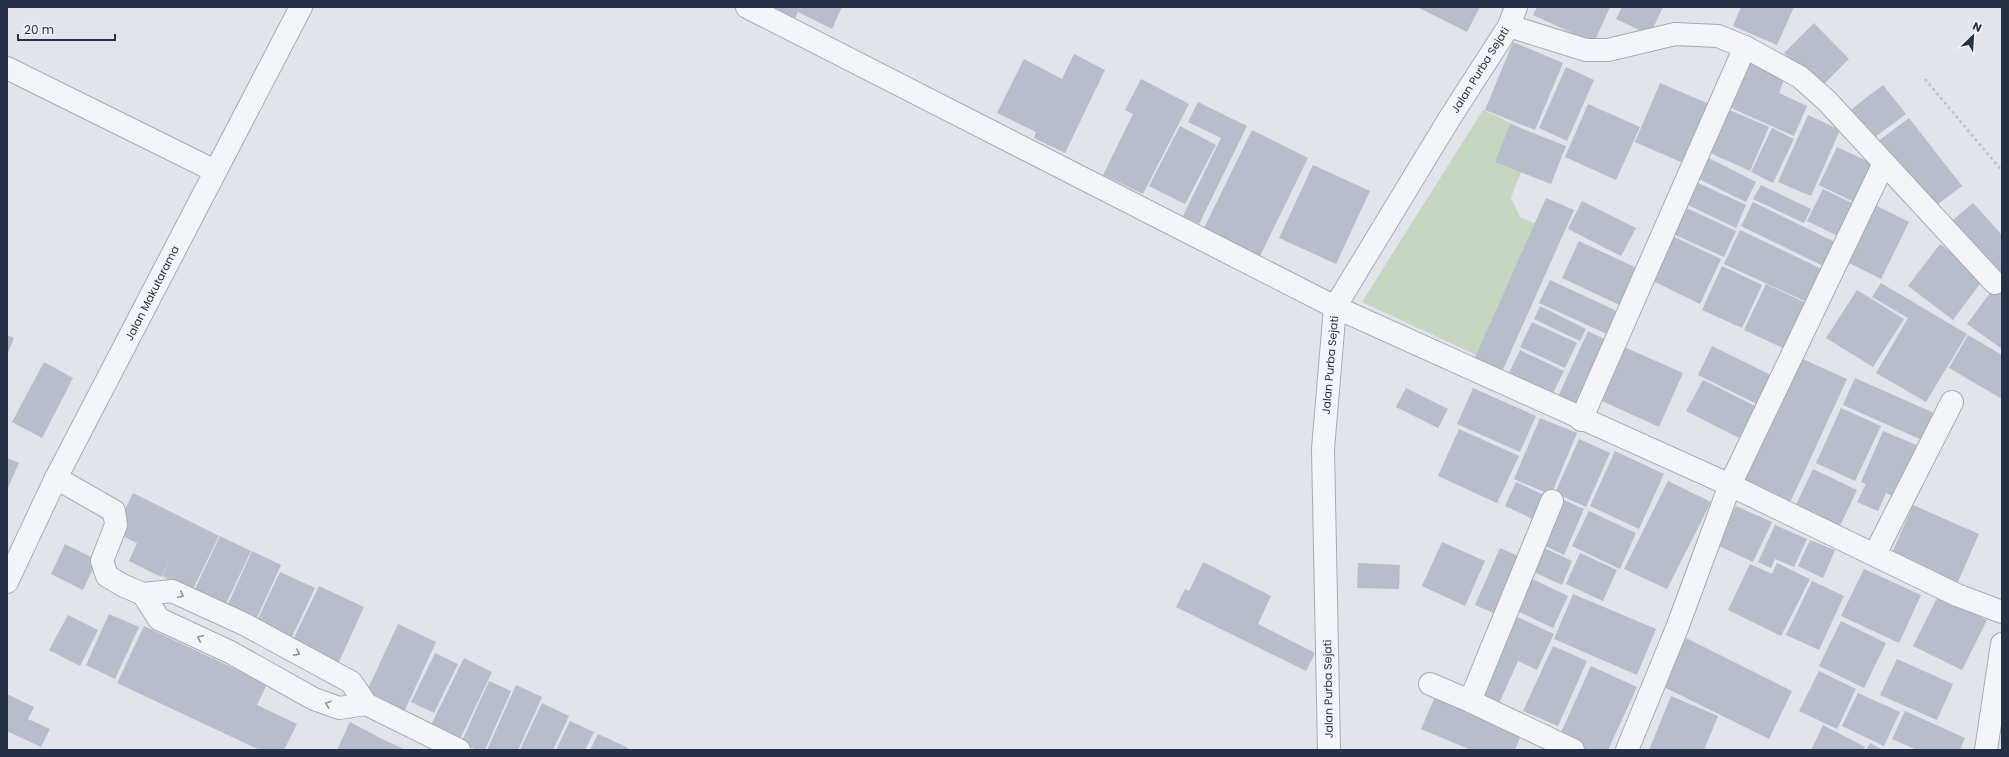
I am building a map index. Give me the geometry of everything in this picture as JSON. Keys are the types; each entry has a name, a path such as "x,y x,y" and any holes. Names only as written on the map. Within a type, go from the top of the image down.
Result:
{"street":[{"name":"Jalan Makutarama","path":"7,582 56,478 301,7"},
{"path":"747,7 1335,307 1581,420 1730,486 1875,554 1957,595 1997,610"},
{"path":"1513,16 1586,50 1608,50 1675,34 1718,36 1745,47 1800,77 1826,101 1884,162 1995,283"},
{"name":"Jalan Purba Sejati","path":"1329,750 1323,449 1335,307 1513,16"},
{"path":"1581,420 1745,47"},
{"path":"7,68 215,171"},
{"path":"1627,750 1677,628 1730,486 1884,162"},
{"path":"1875,554 1952,402"},
{"path":"56,478 114,511 116,525 102,561 106,576 142,594 172,591 244,624 351,682 366,704 459,750"},
{"path":"1470,701 1552,501"},
{"path":"142,594 159,619 230,652 314,699 339,708 366,704"},
{"path":"230,652 244,624"},
{"path":"1986,750 2002,644"},
{"path":"1430,684 1470,701 1573,750"}],"path":[{"path":"1925,79 2002,171"}],"green space":[{"path":"1483,110 1530,132 1527,158 1511,198 1520,217 1548,229 1487,360 1362,302"}],"building":[{"path":"775,7 842,7 832,29 798,12 792,25 771,15"},
{"path":"1417,7 1480,7 1467,32"},
{"path":"1537,7 1610,7 1594,43 1533,15"},
{"path":"1622,7 1663,7 1650,35 1616,19"},
{"path":"1741,7 1794,7 1777,45 1733,26"},
{"path":"1814,23 1849,59 1819,89 1784,53"},
{"path":"1513,42 1563,63 1535,130 1485,110"},
{"path":"1074,54 1105,70 1065,153 1034,138 1036,132 997,113 1024,59 1062,79"},
{"path":"1743,56 1786,75 1779,93 1807,106 1794,136 1722,104"},
{"path":"1566,67 1594,80 1567,141 1539,128"},
{"path":"1141,79 1189,104 1143,194 1103,175 1133,114 1125,110"},
{"path":"1660,83 1716,107 1690,166 1635,142"},
{"path":"1883,85 1906,114 1871,140 1849,111"},
{"path":"1198,102 1247,126 1199,224 1183,216 1221,138 1188,122"},
{"path":"1588,104 1640,127 1616,180 1565,157"},
{"path":"1725,108 1769,127 1750,171 1706,151"},
{"path":"1808,115 1840,130 1811,196 1778,182"},
{"path":"1909,118 1962,186 1930,210 1877,142"},
{"path":"1510,124 1566,146 1551,184 1495,162"},
{"path":"1180,126 1216,145 1185,204 1149,186"},
{"path":"1772,128 1794,139 1773,183 1751,172"},
{"path":"1252,130 1308,158 1259,258 1203,230"},
{"path":"1837,147 1878,166 1860,205 1819,185"},
{"path":"1701,154 1756,182 1746,202 1691,175"},
{"path":"1313,165 1370,191 1336,264 1279,238"},
{"path":"1696,182 1746,205 1736,228 1686,204"},
{"path":"1761,185 1811,209 1804,223 1753,199"},
{"path":"1823,189 1860,207 1844,239 1807,221"},
{"path":"1546,198 1574,210 1501,374 1473,362"},
{"path":"1582,201 1636,228 1621,256 1568,229"},
{"path":"1753,202 1835,242 1823,266 1741,226"},
{"path":"1869,202 1909,222 1881,279 1841,259"},
{"path":"1973,203 2002,235 2002,271 1994,278 1947,225"},
{"path":"1684,207 1736,231 1724,257 1671,233"},
{"path":"1740,230 1824,270 1809,303 1724,264"},
{"path":"1670,235 1721,259 1700,304 1649,279"},
{"path":"1579,241 1641,270 1624,307 1562,278"},
{"path":"1940,244 1985,277 1953,320 1908,286"},
{"path":"1722,266 1762,285 1742,328 1702,310"},
{"path":"1550,280 1617,311 1607,334 1539,303"},
{"path":"1881,283 1967,334 1926,402 1876,373 1908,318 1872,297"},
{"path":"1766,284 1808,304 1787,350 1744,330"},
{"path":"1993,289 2002,295 2002,349 1967,324"},
{"path":"1857,290 1904,319 1873,367 1826,338"},
{"path":"1540,306 1586,329 1580,341 1534,319"},
{"path":"1532,322 1577,343 1565,368 1520,347"},
{"path":"1588,331 1604,339 1573,409 1556,401"},
{"path":"7,335 14,338 7,355"},
{"path":"1968,335 2002,355 2002,399 1949,368"},
{"path":"1712,346 1775,377 1761,406 1698,375"},
{"path":"1624,347 1683,373 1659,427 1600,400"},
{"path":"1520,350 1564,371 1549,401 1505,381"},
{"path":"1796,356 1847,379 1788,507 1738,484"},
{"path":"44,362 73,378 42,438 12,422"},
{"path":"1855,378 1934,413 1922,440 1843,405"},
{"path":"1703,380 1761,409 1745,441 1686,411"},
{"path":"1406,388 1448,409 1438,428 1396,407"},
{"path":"1473,388 1536,416 1520,452 1457,424"},
{"path":"1841,408 1881,426 1855,481 1816,463"},
{"path":"1540,418 1577,433 1551,495 1514,479"},
{"path":"1459,429 1519,456 1497,503 1438,476"},
{"path":"1883,431 1919,446 1896,498 1886,493 1878,511 1857,502 1866,484 1861,482"},
{"path":"1579,439 1610,453 1586,507 1555,493"},
{"path":"1615,451 1664,474 1639,529 1590,506"},
{"path":"7,458 19,463 7,490"},
{"path":"1813,469 1857,490 1839,528 1795,507"},
{"path":"1668,481 1711,502 1667,589 1624,569"},
{"path":"1516,482 1548,497 1537,521 1505,506"},
{"path":"133,493 219,536 192,591 162,576 175,548 161,577 129,561 137,543 114,532"},
{"path":"1557,497 1584,509 1564,555 1537,542"},
{"path":"1913,505 1979,534 1957,584 1891,555"},
{"path":"1736,506 1772,522 1753,562 1717,545"},
{"path":"1589,511 1636,533 1620,569 1572,546"},
{"path":"1775,525 1807,539 1794,567 1775,559 1771,568 1758,562"},
{"path":"220,536 251,551 223,610 192,595"},
{"path":"1810,540 1835,550 1823,578 1798,566"},
{"path":"1442,542 1485,561 1465,606 1422,586"},
{"path":"65,544 97,560 83,590 51,574"},
{"path":"1536,544 1572,561 1562,585 1525,568"},
{"path":"1500,548 1525,559 1500,616 1475,605"},
{"path":"252,551 281,565 254,624 225,611"},
{"path":"1580,553 1617,570 1603,601 1566,584"},
{"path":"1203,562 1271,596 1258,624 1315,653 1306,671 1176,607 1185,589 1189,591"},
{"path":"1358,563 1400,565 1399,589 1357,588"},
{"path":"1777,563 1810,579 1781,636 1728,610 1750,564 1772,574"},
{"path":"1864,569 1921,595 1899,643 1841,616"},
{"path":"280,572 315,588 291,639 256,623"},
{"path":"1526,576 1568,596 1553,628 1511,608"},
{"path":"1812,581 1844,596 1819,650 1786,635"},
{"path":"319,586 364,607 337,666 291,644"},
{"path":"1573,594 1656,629 1637,675 1554,639"},
{"path":"1938,596 1987,620 1962,670 1913,646"},
{"path":"109,614 139,627 115,679 86,665"},
{"path":"1511,614 1554,634 1537,670 1518,661 1497,708 1474,698"},
{"path":"68,615 98,630 80,666 49,650"},
{"path":"1841,621 1886,643 1864,688 1819,666"},
{"path":"398,624 436,642 404,712 366,693"},
{"path":"144,626 267,684 257,705 297,724 284,750 260,750 117,683"},
{"path":"1686,638 1792,691 1769,739 1662,686"},
{"path":"1553,646 1587,661 1558,726 1523,711"},
{"path":"435,653 458,664 434,713 411,702"},
{"path":"464,658 492,672 460,739 431,725"},
{"path":"1897,659 1953,684 1937,720 1880,695"},
{"path":"1591,666 1637,687 1608,750 1587,750 1559,737"},
{"path":"1819,671 1856,689 1837,729 1799,711"},
{"path":"489,681 511,691 485,750 477,750 461,743"},
{"path":"516,685 542,697 518,750 487,750"},
{"path":"1437,692 1523,730 1515,750 1471,750 1421,729"},
{"path":"1858,693 1900,712 1884,746 1842,726"},
{"path":"7,694 34,707 28,719 50,729 41,747 7,731"},
{"path":"1671,696 1718,716 1704,750 1649,750"},
{"path":"542,703 569,716 553,750 520,750"},
{"path":"1905,711 1965,738 1960,750 1917,750 1892,739"},
{"path":"570,721 594,732 585,750 556,750"},
{"path":"350,722 384,740 406,750 337,750"},
{"path":"1823,725 1865,747 1863,750 1811,750"},
{"path":"598,734 624,746 631,750 590,750"},
{"path":"1870,743 1883,750 1866,750"}]}
